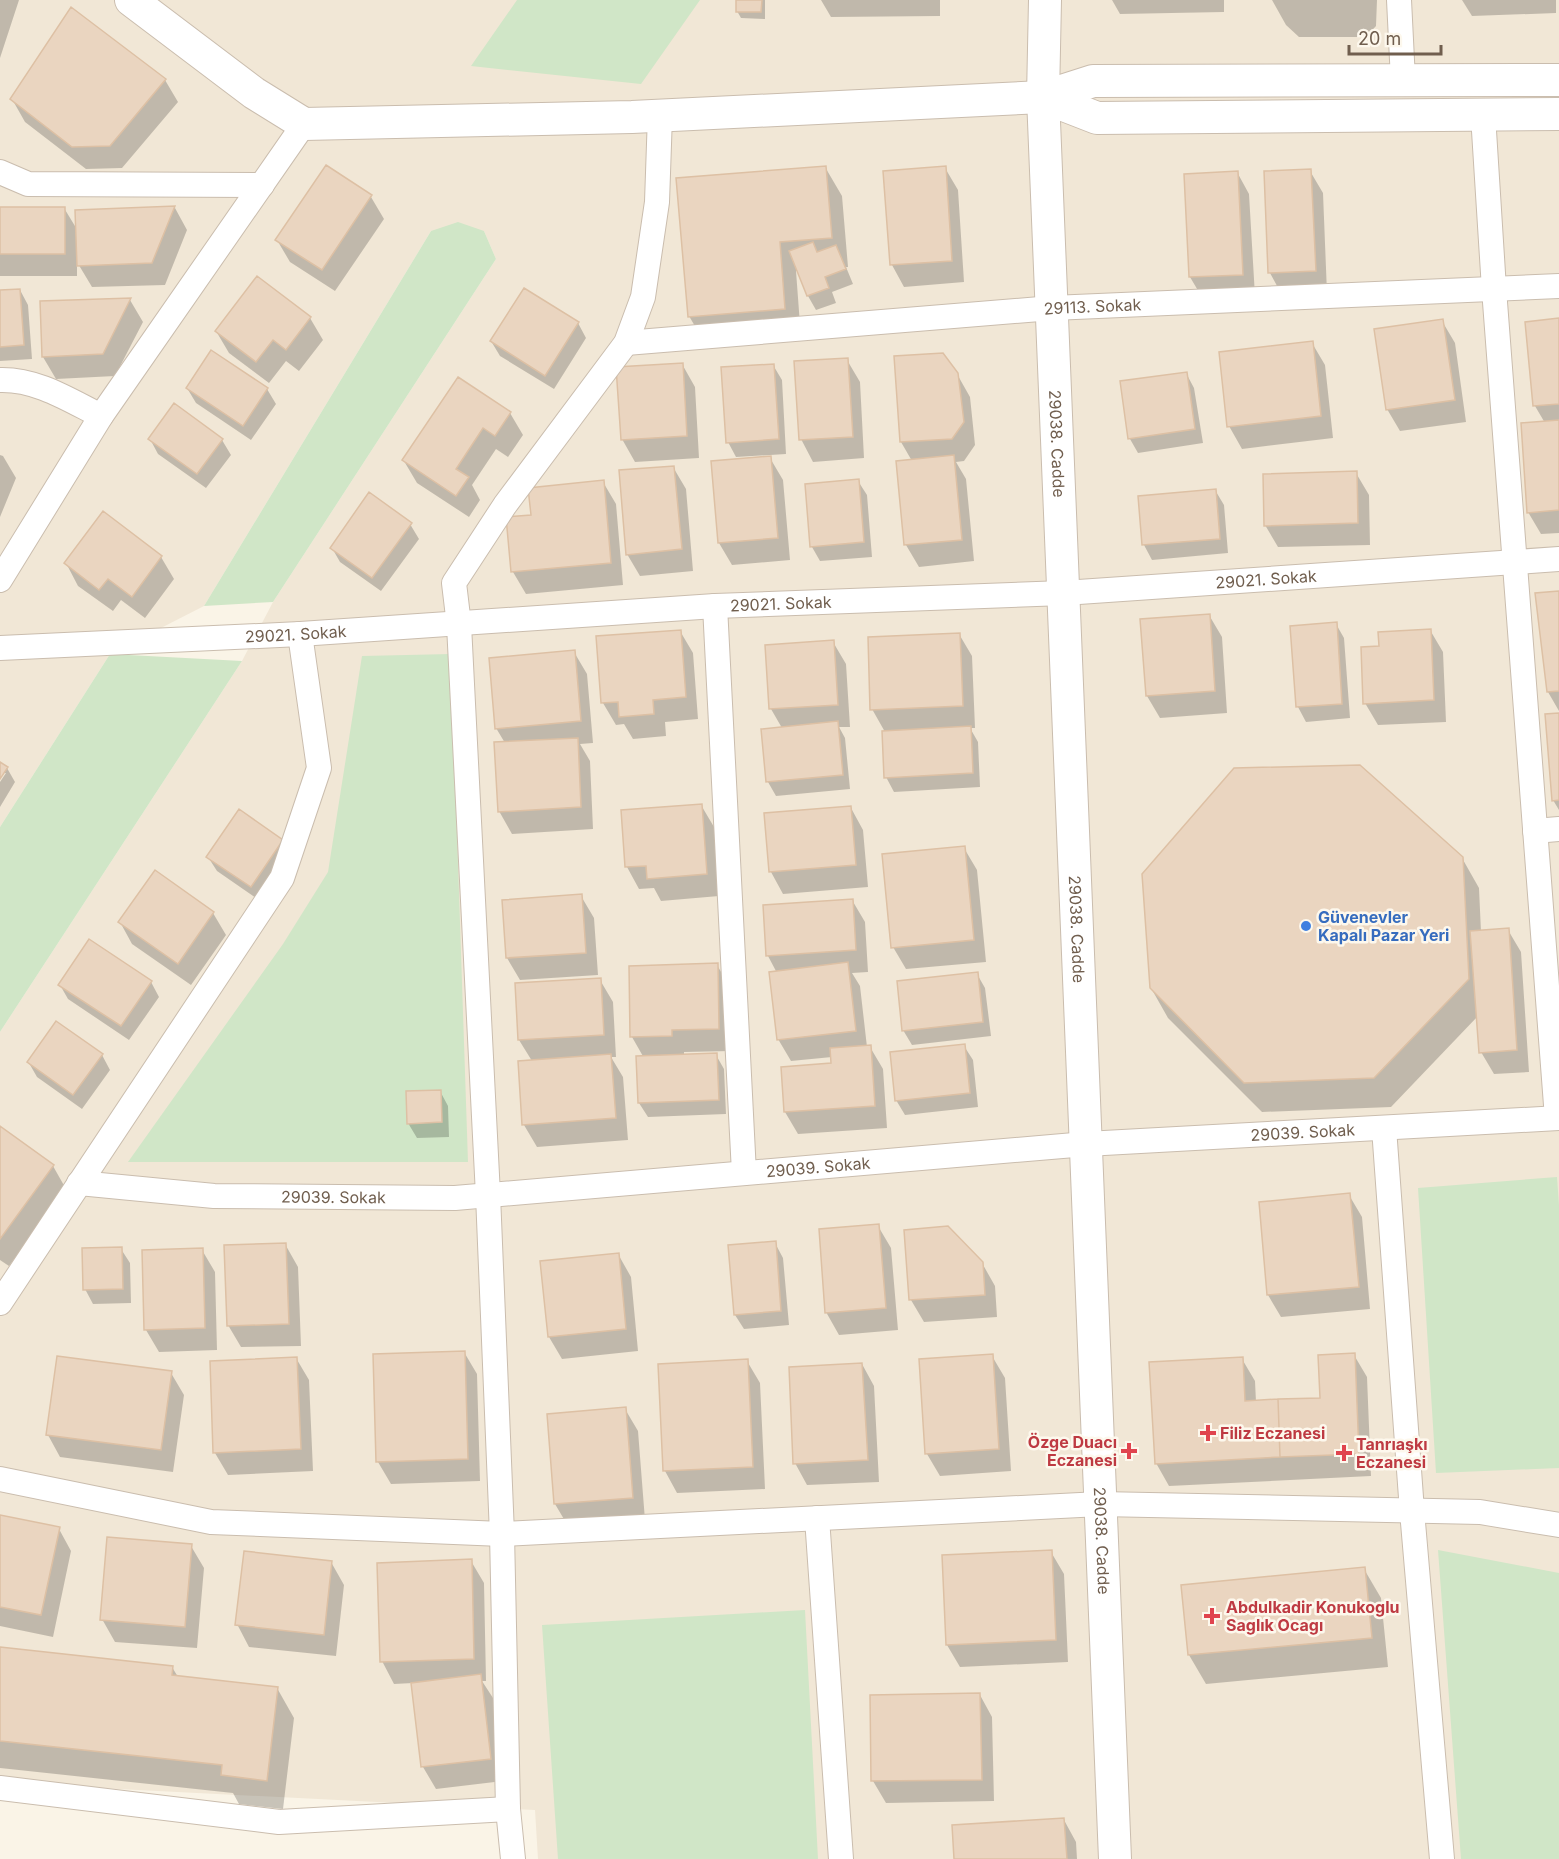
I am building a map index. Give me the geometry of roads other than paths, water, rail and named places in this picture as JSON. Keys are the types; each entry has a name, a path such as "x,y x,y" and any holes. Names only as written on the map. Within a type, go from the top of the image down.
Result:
{"street":[{"path":"131,0 254,93 304,124 660,115 1043,97 1093,81 1559,80"},
{"name":"29038. Cadde","path":"1045,0 1043,97 1115,1859"},
{"path":"1398,0 1402,80"},
{"path":"1043,97 1097,118 1559,114"},
{"path":"513,1859 508,1809 502,1534 488,1195 459,625 454,583 505,505 626,344 642,297 657,202 660,115"},
{"path":"1483,115 1514,562 1558,1118"},
{"path":"0,580 101,416 304,124"},
{"path":"0,172 28,184 262,185"},
{"name":"29113. Sokak","path":"626,344 1052,308 1559,285"},
{"path":"0,380 12,380 46,388 101,416"},
{"name":"29021. Sokak","path":"0,648 459,625 715,606 1064,593 1559,559"},
{"path":"715,606 744,1173"},
{"path":"0,1303 282,878 319,768 300,634"},
{"path":"1535,831 1559,829"},
{"name":"29039. Sokak","path":"79,1183 214,1196 455,1198 1086,1144 1558,1118"},
{"path":"1384,1128 1412,1511 1442,1859"},
{"path":"0,1479 211,1522 502,1534 1100,1504 1480,1512 1559,1525"},
{"path":"817,1518 841,1859"},
{"path":"0,1788 279,1822 508,1809"}],"place":[{"name":"Güvenevler Kapalı Pazar Yeri","path":"1306,926"},
{"name":"Filiz Eczanesi","path":"1208,1433"},
{"name":"Özge Duacı Eczanesi","path":"1129,1451"},
{"name":"Tanrıaşkı Eczanesi","path":"1344,1453"},
{"name":"Abdulkadir Konukoglu Saglık Ocagı","path":"1212,1616"}]}
